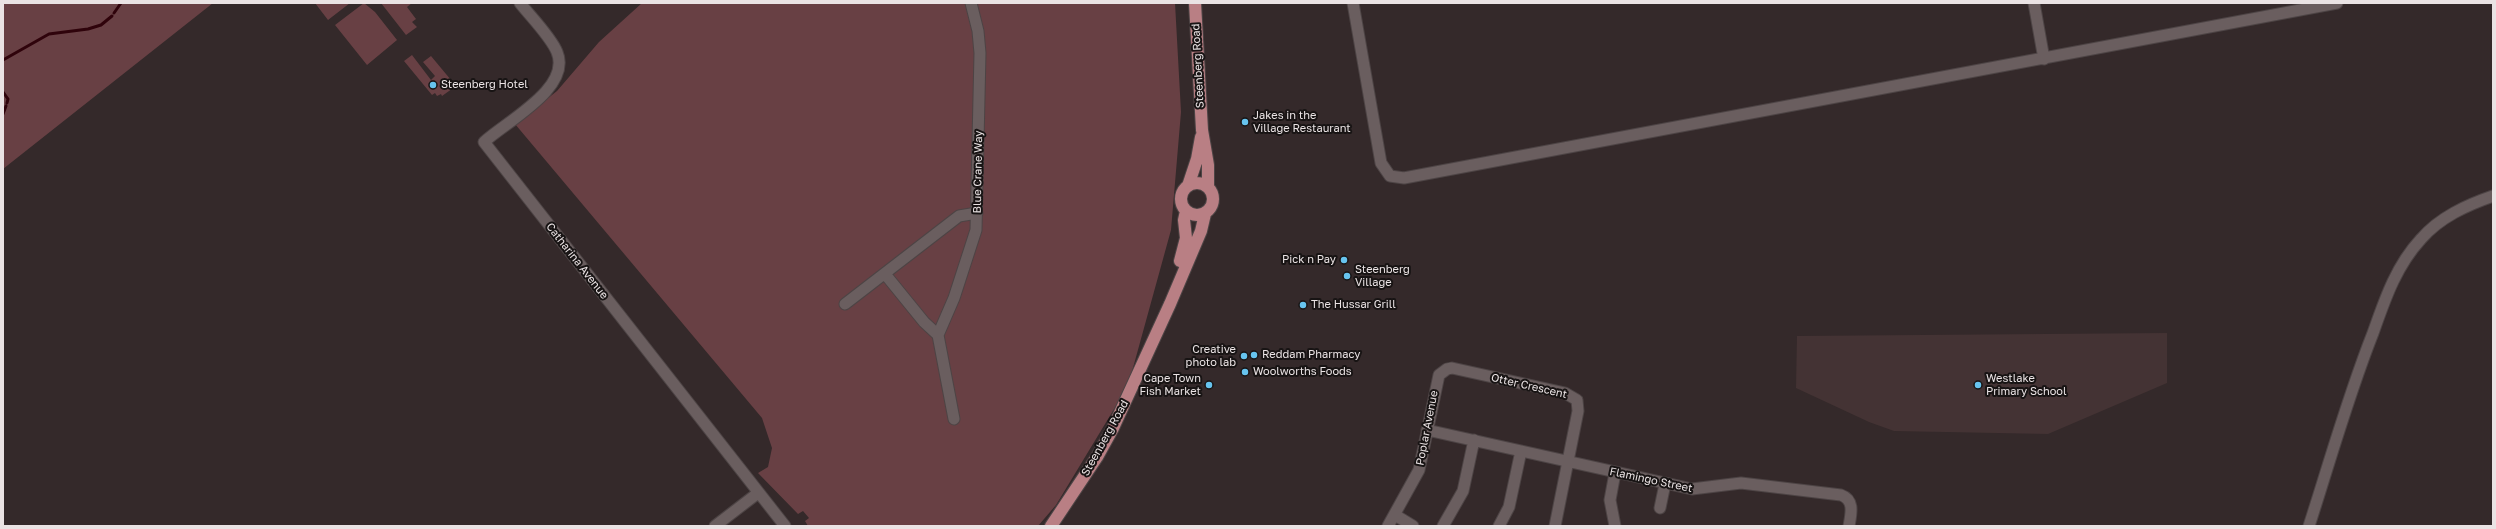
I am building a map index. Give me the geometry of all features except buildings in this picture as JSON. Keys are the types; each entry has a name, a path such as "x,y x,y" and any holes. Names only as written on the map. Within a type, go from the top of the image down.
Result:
{"main road":[{"name":"Steenberg Road","path":"1195,3 1202,130 1208,166 1208,187"},
{"name":"Steenberg Road","path":"1188,186 1197,159 1202,130"},
{"path":"1196,183 1208,187 1213,196 1213,202 1205,214 1195,215 1186,211 1181,198 1188,186 1196,183"},
{"name":"Steenberg Road","path":"1160,323 1164,302 1184,247 1186,211"},
{"name":"Steenberg Road","path":"1051,526 1097,457 1113,428 1201,231 1205,214"}],"street":[{"name":"Catharina Avenue","path":"520,3 555,48 560,61 558,74 551,88 484,142 785,526"},
{"name":"Blue Crane Way","path":"938,335 954,298 971,248 977,213 980,53 978,31 971,3"},
{"path":"1353,3 1381,163 1385,172 1396,178 1409,177 2044,59 2300,6 2337,3"},
{"path":"2034,3 2044,59"},
{"path":"2309,526 2352,390 2394,277 2409,252 2435,226 2469,204 2493,196"},
{"path":"844,304 959,216 977,213"},
{"path":"885,274 924,322 938,335 954,418"},
{"name":"Otter Crescent","path":"1443,371 1452,368 1565,393 1574,397 1579,405 1569,462 1555,526"},
{"name":"Poplar Avenue","path":"1388,526 1419,470 1437,380 1443,371"},
{"name":"Flamingo Street","path":"1427,430 1664,484 1703,489 1729,484 1752,484 1841,495 1849,500 1851,505 1849,526"},
{"path":"1443,526 1463,491 1474,440"},
{"path":"1499,526 1509,507 1521,451"},
{"path":"1615,473 1610,500 1615,526"},
{"path":"1660,508 1664,484"},
{"path":"715,526 758,492"},
{"path":"1395,515 1413,526"}],"shaded area":[{"path":"3,3 213,3 3,169"},
{"path":"315,3 350,3 328,20"},
{"path":"364,3 375,12 397,40 367,65 335,25"},
{"path":"381,3 412,3 407,7 416,19 412,22 417,27 406,35"},
{"path":"642,3 1175,3 1181,112 1171,230 1128,386 1056,505 1038,526 808,526 805,521 809,518 803,511 798,514 758,473 768,467 772,448 762,418 515,124 557,91 599,42"},
{"path":"412,55 431,80 435,76 423,62 431,56 456,86 442,96 441,94 437,96 435,93 432,95 404,61"},
{"name":"Westlake Primary School","path":"2167,333 2167,383 2048,434 1894,431 1869,422 1796,388 1797,336"}],"waterway":[{"path":"114,13 121,3"},
{"path":"3,60 49,34 88,29 101,25 112,16"},
{"path":"3,92 8,99 7,103"},
{"path":"3,114 6,106"}],"place":[{"name":"Steenberg Hotel","path":"433,85"},
{"name":"Jakes in the Village Restaurant","path":"1245,122"},
{"name":"Pick n Pay","path":"1344,260"},
{"name":"Steenberg Village","path":"1347,276"},
{"name":"The Hussar Grill","path":"1303,305"},
{"name":"Reddam Pharmacy","path":"1254,355"},
{"name":"Creative photo lab","path":"1244,356"},
{"name":"Woolworths Foods","path":"1245,372"},
{"name":"Cape Town Fish Market","path":"1209,385"},
{"name":"Westlake Primary School","path":"1978,385"}]}
